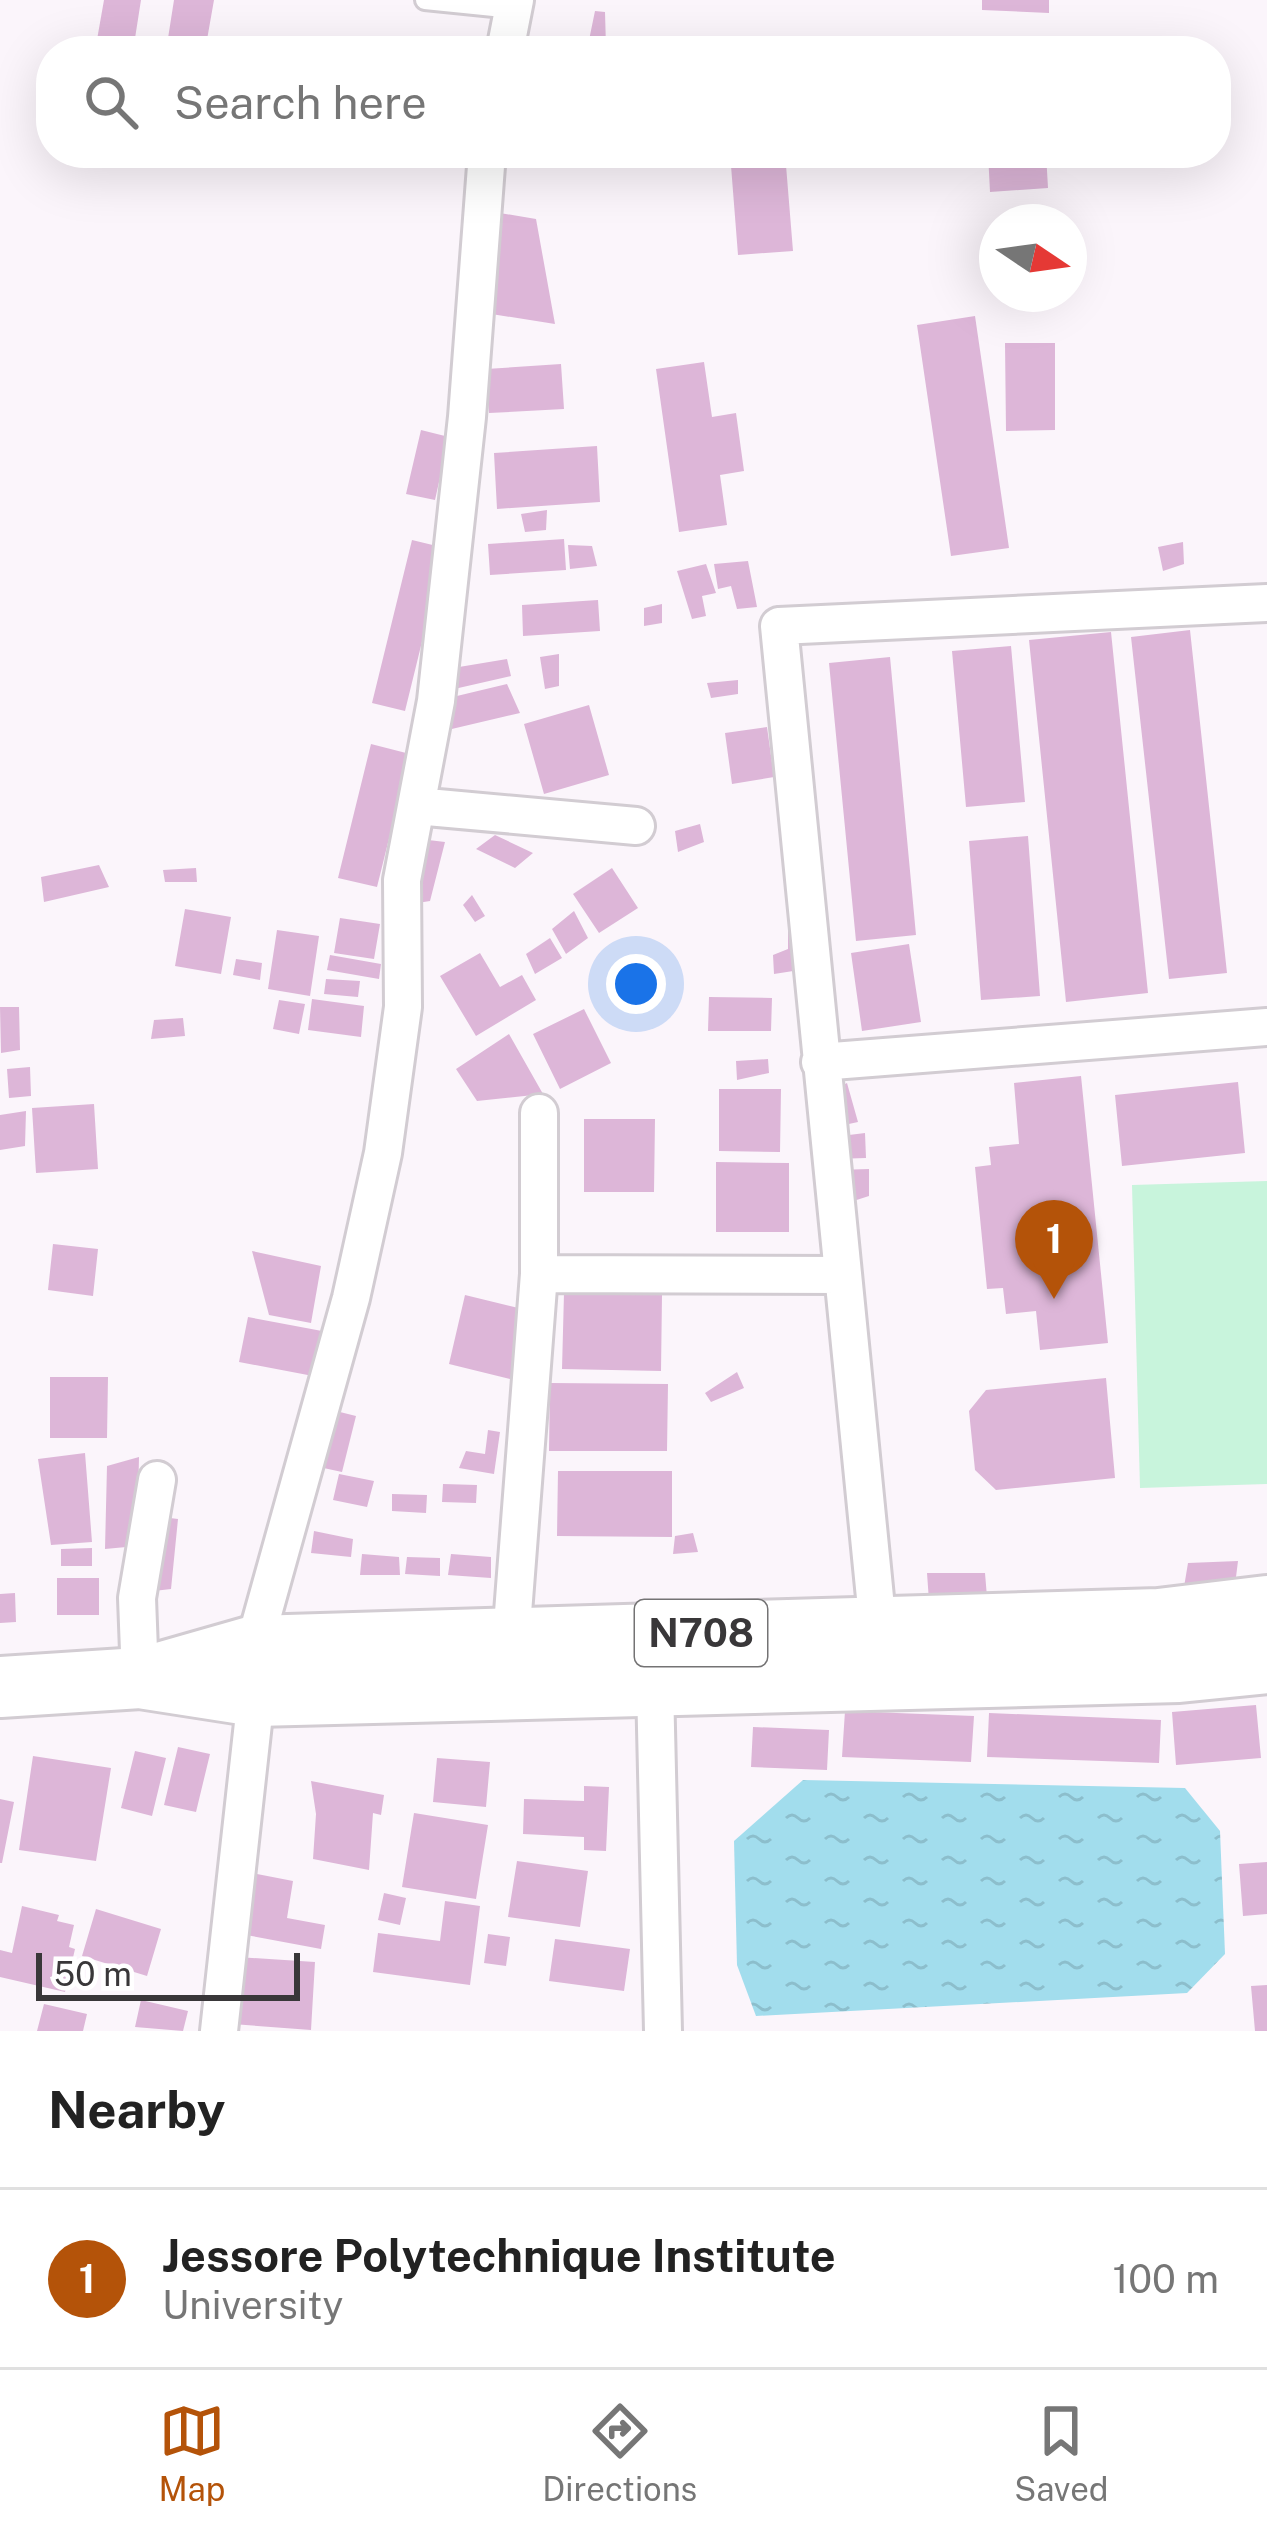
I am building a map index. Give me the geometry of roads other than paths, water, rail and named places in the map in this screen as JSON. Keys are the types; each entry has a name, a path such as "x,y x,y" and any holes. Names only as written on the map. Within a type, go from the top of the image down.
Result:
{"highway":[{"name":"N708","path":"0,1687 255,1671 511,1639 1159,1619 1267,1606"},
{"name":"N708","path":"255,1671 655,1685 1179,1672 1267,1663"}],"street":[{"path":"508,36 514,4"},
{"path":"219,2031 255,1671 351,1298 383,1153 403,1007 401,880 436,701 465,440 486,168"},
{"path":"878,1628 779,626 1267,602"},
{"path":"416,806 636,826"},
{"path":"820,1062 1267,1028"},
{"path":"511,1639 539,1274 539,1113"},
{"path":"539,1274 842,1275"},
{"path":"140,1678 137,1598 157,1480"},
{"path":"655,1685 663,2031"}],"lane":[{"path":"425,0 514,4"}],"water":[{"path":"803,1780 1185,1788 1220,1831 1225,1954 1187,1993 756,2016 737,1965 734,1841"}],"place":[{"name":"Jessore Polytechnique Institute","path":"1054,1299"}]}
